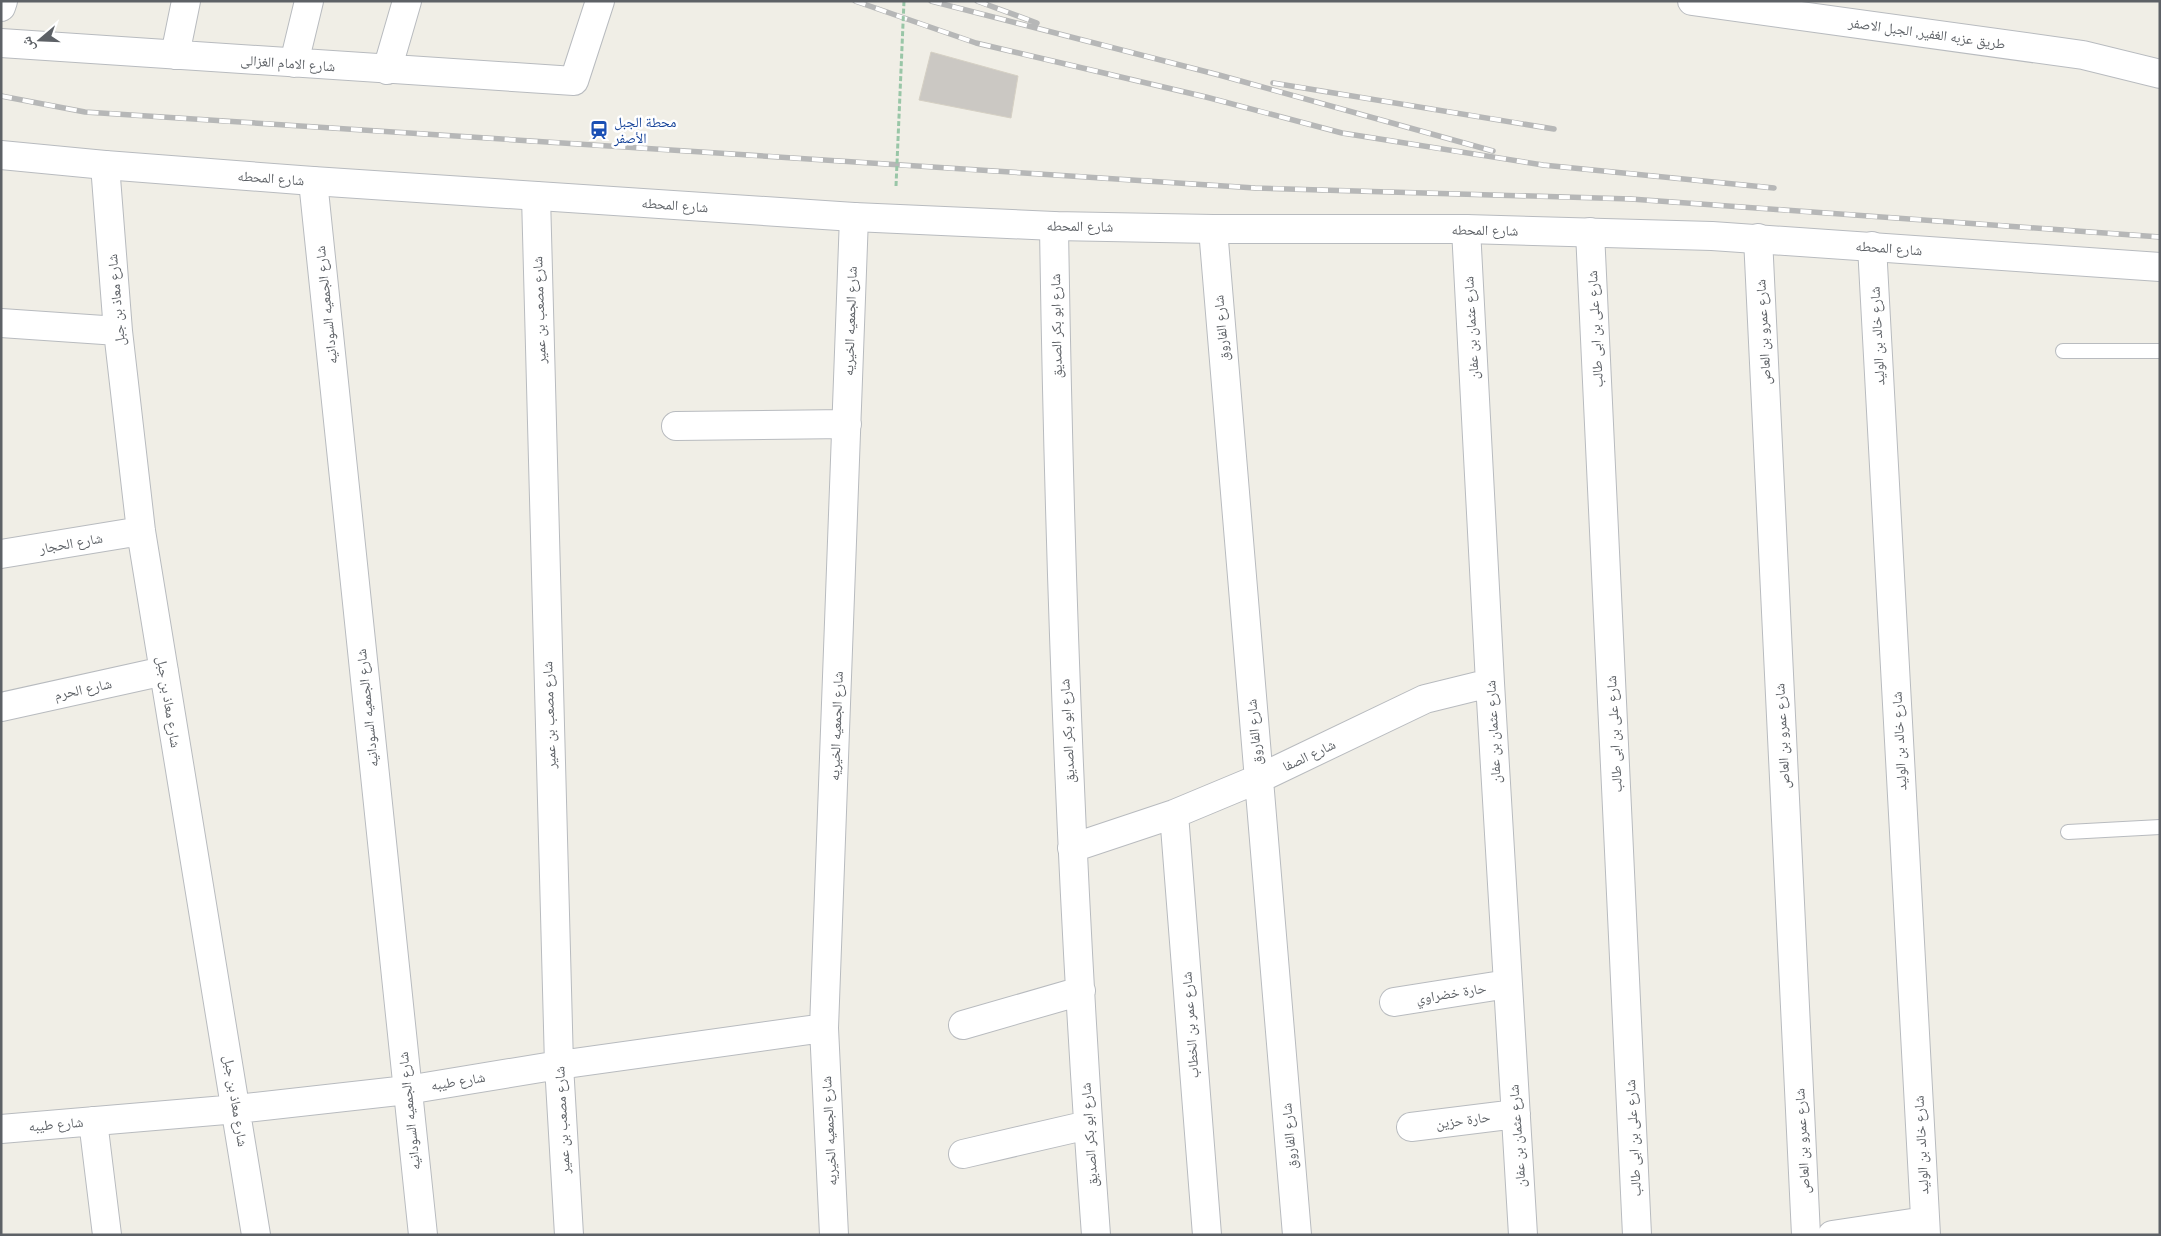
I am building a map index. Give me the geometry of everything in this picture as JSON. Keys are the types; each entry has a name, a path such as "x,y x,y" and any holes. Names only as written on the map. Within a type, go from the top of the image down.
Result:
{"street":[{"path":"1,7 3,1"},
{"path":"175,55 186,1"},
{"path":"294,63 309,1"},
{"path":"387,70 408,1"},
{"name":"شارع الامام الغزالى","path":"1,43 574,81 600,1"},
{"name":"طريق عزبه الغفير, الجبل الاصفر","path":"1692,1 2083,55 2160,74"},
{"name":"شارع المحطه","path":"1,155 313,181 854,217 1054,226 1213,229 1466,229 1758,238 2160,267"},
{"name":"شارع معاذ بن جبل","path":"105,165 118,330 141,531 238,1109 256,1235"},
{"name":"شارع الجمعيه السودانيه","path":"313,181 406,1090 423,1235"},
{"name":"شارع مصعب بن عمير","path":"536,196 559,1065 569,1235"},
{"name":"شارع الجمعيه الخيريه","path":"834,1235 824,1028 854,217"},
{"name":"شارع ابو بكر الصديق","path":"1054,226 1058,480 1072,848 1096,1235"},
{"name":"شارع الفاروق","path":"1213,229 1297,1235"},
{"name":"شارع عثمان بن عفان","path":"1466,229 1490,683 1523,1235"},
{"name":"شارع على بن ابى طالب","path":"1590,232 1637,1235"},
{"name":"شارع عمرو بن العاص","path":"1758,238 1806,1235"},
{"name":"شارع خالد بن الوليد","path":"1872,246 1926,1228"},
{"path":"1,323 118,330"},
{"path":"676,426 847,424"},
{"name":"شارع الحجار","path":"1,554 141,531"},
{"name":"شارع الحرم","path":"1,707 164,671"},
{"name":"شارع الصفا","path":"1072,848 1174,814 1258,779 1425,699 1490,683"},
{"name":"شارع عمر بن الخطاب","path":"1174,814 1207,1235"},
{"name":"حارة خضراوي","path":"1394,1002 1508,984"},
{"path":"963,1025 1081,991"},
{"name":"شارع طيبه","path":"1,1129 238,1109 406,1090 559,1065 824,1028"},
{"name":"حارة حزين","path":"1411,1127 1516,1114"},
{"path":"93,1121 107,1235"},
{"path":"963,1154 1088,1125"},
{"path":"1832,1235 1926,1228"}],"lane":[{"path":"2063,350 2160,351"},
{"path":"2068,832 2160,827"}],"path":[{"path":"896,186 904,1"}],"building":[{"path":"931,52 1018,76 1011,118 919,100"}],"railway":[{"path":"855,1 976,43 1206,97 1342,133 1543,165 1774,188"},
{"path":"931,1 1219,75 1493,151"},
{"path":"977,1 1037,23"},
{"path":"1273,83 1554,129"},
{"path":"1,96 85,112 1255,188 1631,199 2160,237"}],"place":[{"name":"محطة الجبل الأصفر","path":"599,130"}]}
